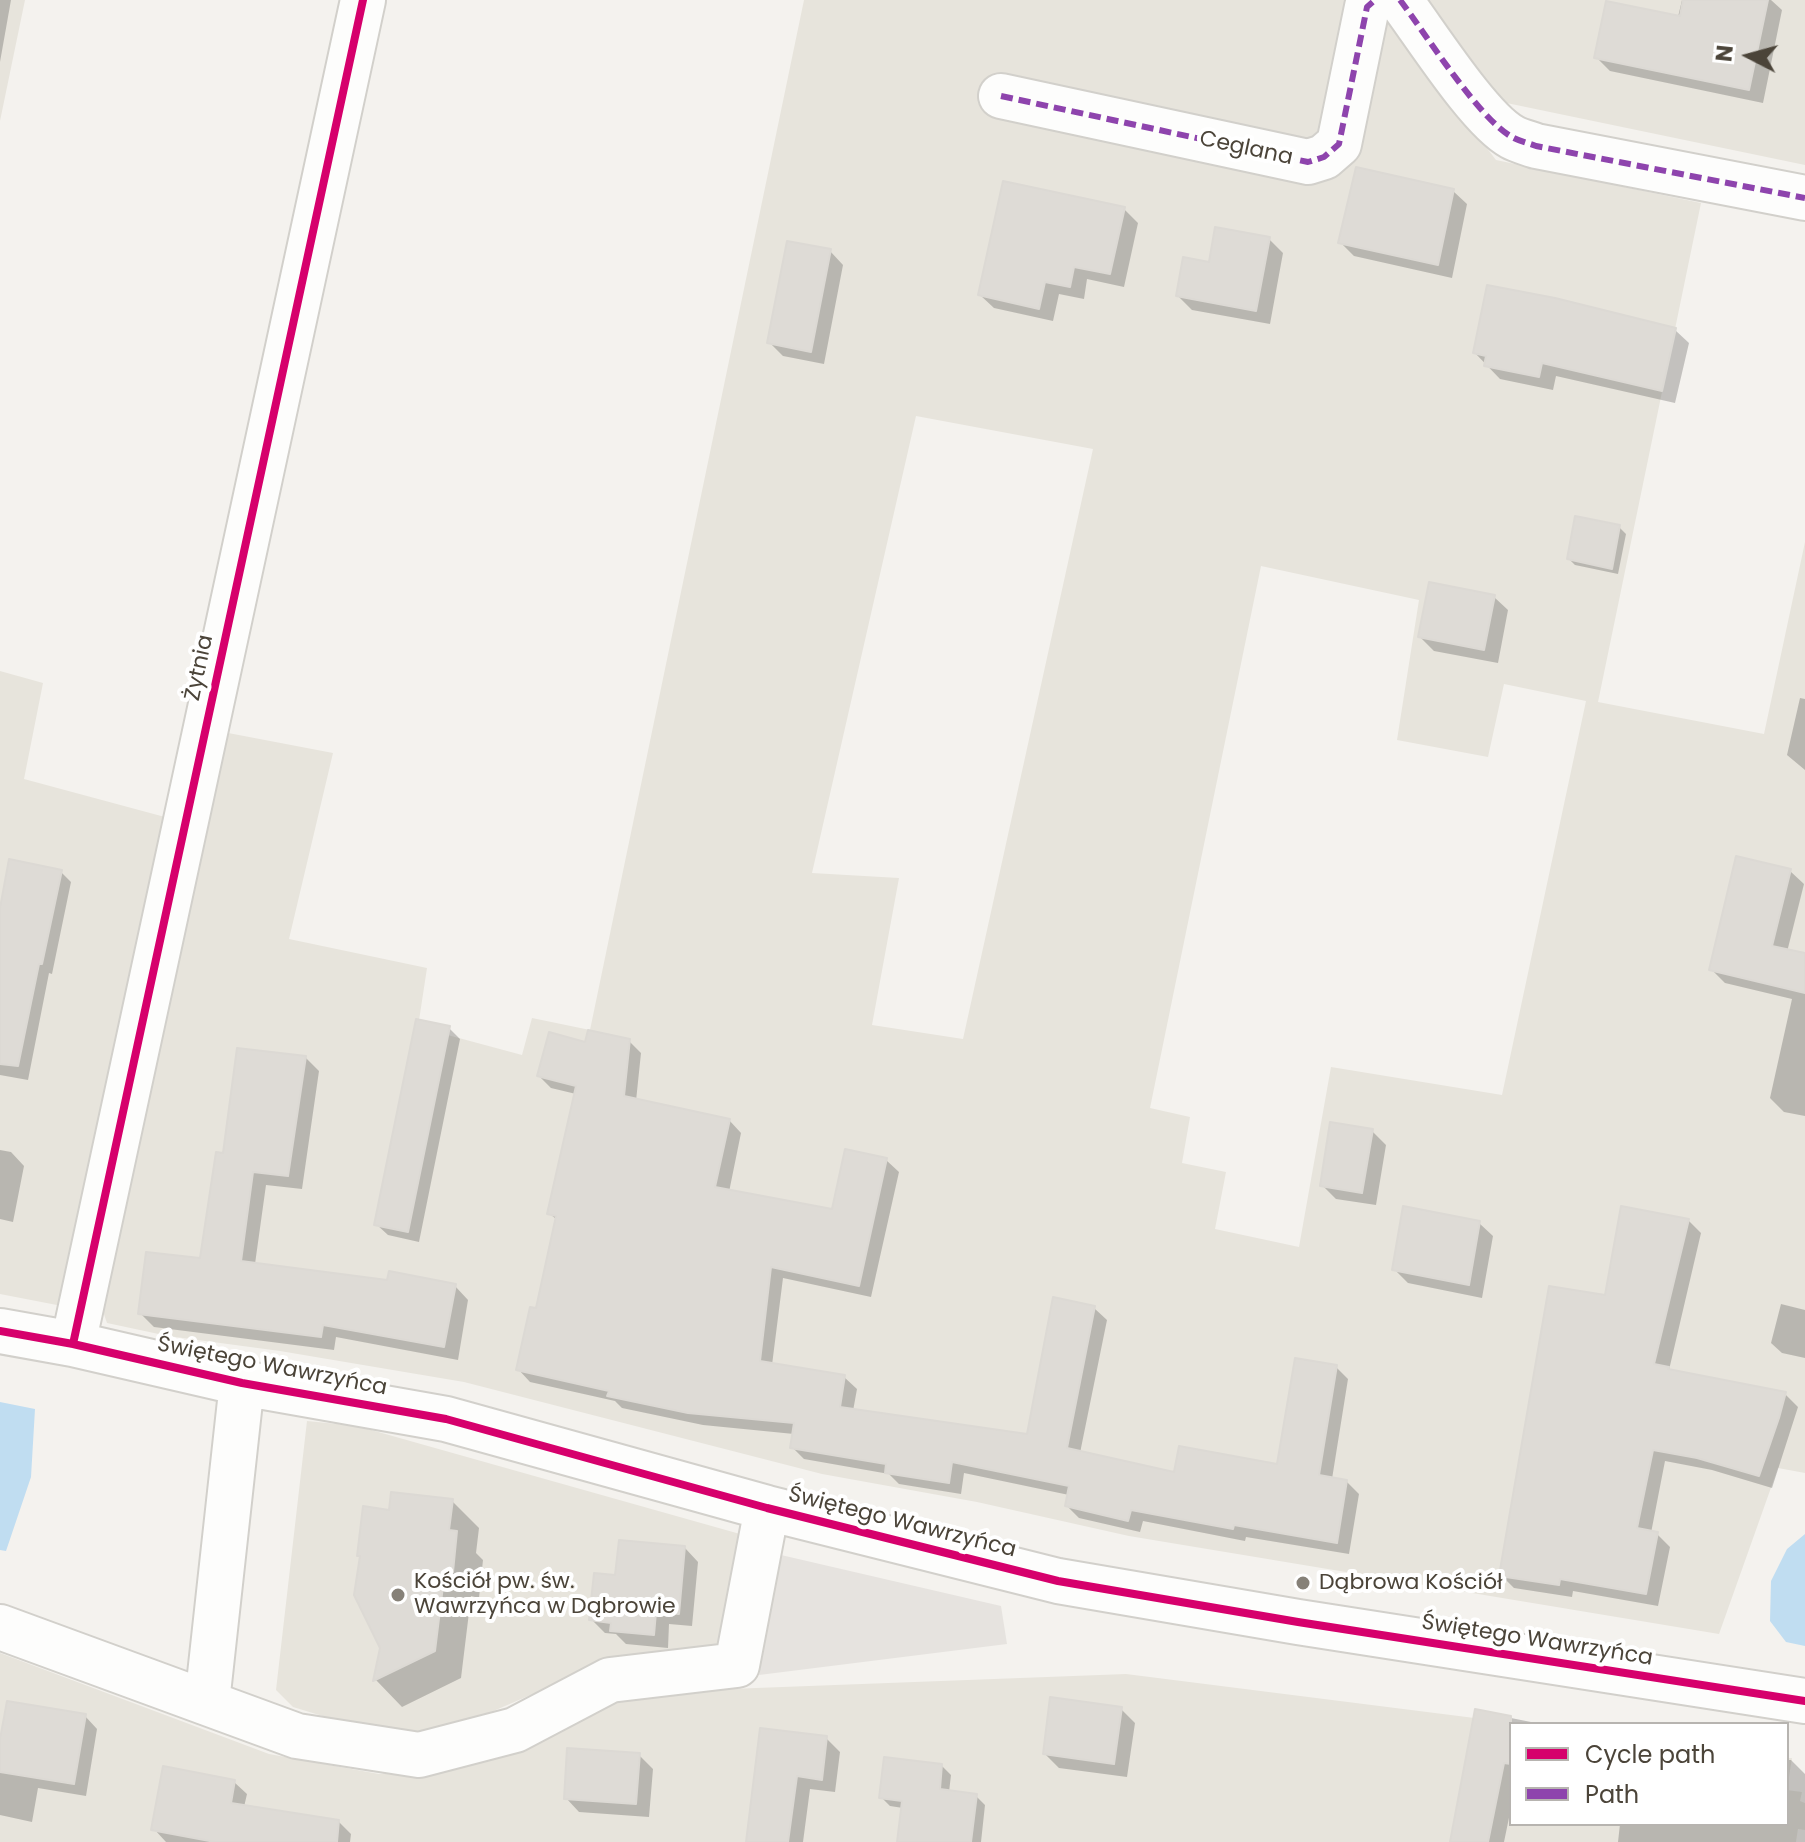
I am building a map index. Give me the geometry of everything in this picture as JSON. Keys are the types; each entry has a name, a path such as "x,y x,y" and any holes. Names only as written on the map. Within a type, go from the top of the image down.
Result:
{"street":[{"name":"Żytnia","path":"73,1344 363,0"},
{"name":"Ceglana","path":"1001,96 1308,162 1324,157 1339,144 1367,7 1375,0"},
{"path":"1400,0 1470,95 1495,125 1512,137 1536,146 1805,198"},
{"name":"Świętego Wawrzyńca","path":"0,1331 73,1344 242,1383 446,1419 767,1508 1058,1581 1283,1620 1805,1701"},
{"path":"207,1702 242,1383"},
{"name":"Świętego Wawrzyńca","path":"0,1627 297,1736 419,1755 515,1730 610,1680 737,1665 767,1508"}],"shaded area":[{"path":"0,0 25,0 0,121"},
{"path":"804,0 1373,0 1496,160 1701,203 1598,702 1764,734 1805,542 1805,1473 1778,1468 1719,1634 1129,1536 977,1502 822,1474 464,1382 168,1336 107,1323 98,1297 223,732 333,753 289,939 427,968 418,1027 522,1055 532,1018 590,1030","holes":["916,416 1093,449 963,1039 872,1025 899,878 812,873","1261,566 1419,600 1397,740 1488,757 1504,684 1586,701 1502,1095 1331,1067 1299,1247 1215,1229 1226,1172 1182,1163 1190,1117 1150,1108"]},
{"path":"1420,0 1805,0 1805,165 1497,101"},
{"path":"0,671 43,683 24,779 176,820 62,1306 0,1294"},
{"path":"307,1421 357,1426 740,1534 723,1647 595,1667 452,1729 385,1735 293,1707 276,1690"},
{"path":"781,1555 1001,1606 1007,1644 759,1675"},
{"path":"0,1653 269,1754 379,1774 456,1769 525,1743 624,1693 1126,1674 1509,1722 1509,1826 1789,1826 1789,1790 1802,1792 1800,1801 1805,1803 1805,1830 1798,1829 1796,1842 0,1842"}],"water":[{"path":"0,1402 35,1409 31,1477 6,1551 0,1550"},
{"path":"1805,1534 1805,1646 1786,1642 1770,1621 1771,1581 1787,1549"}],"building":[{"path":"1683,0 1768,0 1749,90 1594,58 1606,1 1680,16"},
{"path":"1356,167 1454,189 1438,265 1338,243"},
{"path":"1003,181 1125,207 1110,274 1074,267 1070,287 1045,282 1039,309 978,295"},
{"path":"1215,227 1270,237 1256,311 1176,296 1183,257 1209,262"},
{"path":"787,241 831,249 811,352 767,343"},
{"path":"1487,285 1555,298 1676,328 1662,391 1542,363 1539,377 1484,366 1486,356 1473,353"},
{"path":"1575,516 1620,525 1612,569 1567,559"},
{"path":"1429,582 1495,595 1484,650 1418,637"},
{"path":"1736,856 1791,869 1772,946 1805,953 1805,993 1709,970"},
{"path":"9,859 62,870 18,1066 0,1064 0,908"},
{"path":"416,1019 450,1026 408,1232 374,1225"},
{"path":"588,1030 630,1039 624,1096 730,1119 715,1187 832,1209 845,1149 887,1158 859,1286 771,1267 760,1361 845,1375 840,1407 1027,1434 1053,1297 1095,1306 1067,1448 1174,1472 1179,1446 1277,1464 1295,1358 1337,1365 1319,1475 1347,1480 1337,1543 1234,1525 1233,1529 1131,1510 1128,1521 1065,1506 1069,1486 952,1462 949,1483 885,1473 886,1464 790,1448 794,1423 688,1413 607,1396 609,1391 516,1370 530,1307 536,1308 556,1216 547,1214 576,1086 537,1076 549,1032 585,1042"},
{"path":"237,1048 306,1056 288,1176 253,1172 241,1261 387,1280 389,1271 456,1284 444,1347 323,1325 321,1337 138,1314 146,1252 200,1258 216,1152 223,1153"},
{"path":"1330,1122 1373,1129 1362,1193 1320,1186"},
{"path":"1403,1206 1480,1221 1469,1285 1392,1270"},
{"path":"1621,1206 1689,1219 1654,1364 1786,1392 1779,1418 1759,1476 1697,1458 1653,1450 1637,1528 1658,1532 1646,1594 1560,1579 1559,1585 1499,1576 1549,1286 1605,1295"},
{"name":"Kościół pw. św. Wawrzyńca w Dąbrowie","path":"391,1492 453,1499 449,1530 457,1531 453,1572 445,1570 435,1651 373,1681 380,1648 354,1595 360,1556 357,1556 363,1506 389,1510"},
{"path":"619,1540 685,1546 679,1614 656,1612 654,1635 610,1631 611,1623 589,1620 594,1573 615,1575"},
{"path":"1050,1697 1122,1707 1114,1764 1043,1754"},
{"path":"7,1701 86,1714 74,1784 0,1772 0,1739"},
{"path":"1475,1709 1511,1716 1509,1764 1504,1763 1488,1842 1450,1842"},
{"path":"760,1728 827,1736 822,1780 797,1776 788,1842 746,1842"},
{"path":"567,1748 640,1753 636,1804 564,1799"},
{"path":"884,1757 942,1764 940,1789 977,1794 971,1842 897,1842 902,1801 879,1798"},
{"path":"163,1766 235,1780 231,1803 339,1820 337,1842 215,1842 151,1830"}],"marked path":[{"path":"1001,96 1308,162 1324,157 1339,144 1367,7 1375,0"},
{"path":"1400,0 1484,113 1515,138 1536,146 1805,198"}],"cycle path":[{"path":"73,1344 363,0"},
{"path":"0,1331 73,1344 242,1383 446,1419 767,1508 1058,1581 1298,1622 1805,1701"}],"place":[{"name":"Dąbrowa Kościół","path":"1303,1583"},
{"name":"Kościół pw. św. Wawrzyńca w Dąbrowie","path":"398,1595"}]}
